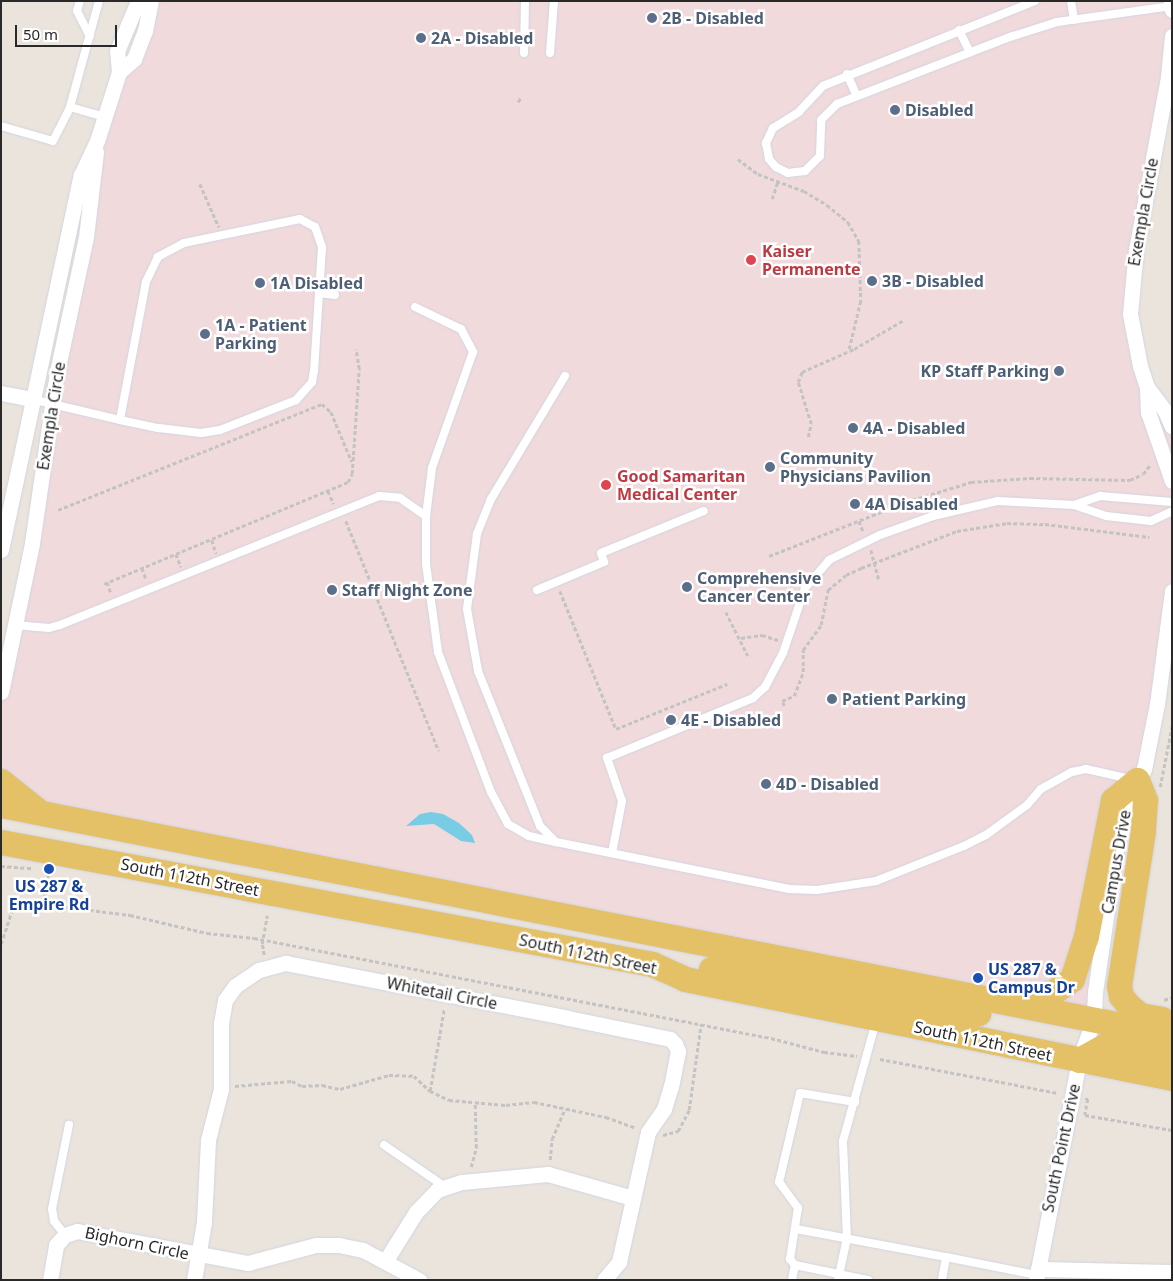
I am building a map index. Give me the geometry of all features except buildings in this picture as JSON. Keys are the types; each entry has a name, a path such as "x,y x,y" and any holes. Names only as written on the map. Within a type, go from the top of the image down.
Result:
{"main road":[{"path":"994,999 1047,994 1072,979 1086,936 1113,800 1137,780 1145,800 1143,831 1119,986 1121,996 1140,1015 1172,1021"},
{"path":"1,781 24,802 42,812"},
{"name":"South 112th Street","path":"1,805 213,849 1172,1034"},
{"name":"South 112th Street","path":"4,851 652,964 685,979 1172,1078"},
{"path":"652,964 764,976 1052,1028 1076,1028 1094,1019"},
{"path":"1079,1060 1110,1043 1172,1054"}],"street":[{"name":"Exempla Circle","path":"1,692 32,543 52,404 86,236 97,141 118,72 117,51 138,1"},
{"name":"Exempla Circle","path":"118,72 134,59 145,31 151,1"},
{"path":"1171,1 1172,10"},
{"name":"Exempla Circle","path":"1172,36 1170,78 1130,286 1132,338 1147,387 1148,412 1172,481"},
{"name":"Exempla Circle","path":"2,540 80,175 97,141"},
{"name":"Exempla Circle","path":"1147,387 1165,411 1172,427"},
{"path":"1,393 31,399"},
{"name":"Campus Drive","path":"1094,1019 1095,992 1116,848 1128,798 1144,769 1157,704 1172,591"},
{"name":"Whitetail Circle","path":"194,1280 204,1222 208,1140 221,1089 221,1023 225,1000 235,986 266,968 286,963 670,1039 678,1051 671,1086 664,1109 648,1132 619,1262 604,1280"},
{"name":"South Point Drive","path":"1037,1275 1079,1060 1094,1019"},
{"path":"386,1260 416,1212 437,1190 470,1180 548,1174 632,1198"},
{"name":"Bighorn Circle","path":"50,1280 56,1245 65,1235 84,1231 199,1256"},
{"path":"199,1256 248,1263 316,1245 339,1245 363,1250 386,1260 419,1280"},
{"path":"1037,1275 1172,1272"}],"lane":[{"path":"80,1 77,11 90,36"},
{"path":"1,126 52,142 70,107 99,1"},
{"path":"524,53 525,1"},
{"path":"550,53 554,1"},
{"path":"1035,1 847,74 823,86 799,112 779,122 770,132 767,150 770,159 781,170 800,173 814,165 821,151 819,130 826,112 857,96 1033,29 1074,20 1172,6"},
{"path":"1071,1 1074,20"},
{"path":"959,30 970,53"},
{"path":"847,74 857,96"},
{"path":"70,107 104,117"},
{"path":"31,399 120,420 184,433 220,430 296,400 312,382 319,293 322,247 320,235 308,221 300,219 171,248 150,268 120,420"},
{"path":"319,293 335,294"},
{"path":"415,307 461,329 473,352 441,437 432,468 426,516 426,564 438,652 488,783 508,824 529,836 556,842 789,889 817,890 856,885 894,874 986,836 1027,805 1041,790 1072,772 1086,769 1137,780"},
{"path":"556,842 540,826 478,671 467,608 477,534 491,499 565,376"},
{"path":"15,625 49,628 60,625 341,511 389,495 400,498 426,516"},
{"path":"1074,505 1100,496 1172,502"},
{"path":"612,853 622,801 607,758 753,698 765,688 786,643 805,588 813,575 829,560 848,549 969,505 1035,500 1074,505 1106,516 1150,521 1172,511"},
{"path":"537,590 604,562 601,553 704,511"},
{"path":"838,1277 846,1239 844,1141 877,1019"},
{"path":"855,1102 800,1092 779,1182 798,1208 790,1259 795,1265 838,1277 868,1280"},
{"path":"65,1235 54,1221 52,1209 69,1125"},
{"path":"384,1145 445,1187"},
{"path":"796,1229 1037,1275"},
{"path":"942,1280 946,1257"},
{"path":"792,1280 795,1265"}],"path":[{"path":"518,102 520,97"},
{"path":"738,159 758,174 804,191 827,205 848,222 859,241 862,301 849,351"},
{"path":"772,199 781,170"},
{"path":"200,184 223,235"},
{"path":"808,437 811,424 798,382 802,372 849,351 902,321"},
{"path":"104,584 348,482 353,462 359,370 356,349"},
{"path":"58,510 322,404 331,412 353,462"},
{"path":"770,556 906,502 971,482 1030,478 1130,480 1143,474 1151,464"},
{"path":"328,491 331,500 341,511 439,751"},
{"path":"784,706 782,701 794,696 803,672 803,650 821,625 825,600 835,583 862,568 944,535 1021,523 1149,537"},
{"path":"557,583 616,729 728,684"},
{"path":"726,612 741,638 748,656"},
{"path":"741,638 762,636 803,650"},
{"path":"4,851 49,870 43,903"},
{"path":"1,944 13,907 25,902 43,903 130,915 207,933 263,940 701,1024 818,1051 859,1056"},
{"path":"266,968 263,940 267,915"},
{"path":"430,1091 447,994 452,976"},
{"path":"221,1089 292,1081 302,1086 322,1085 340,1089 390,1076 414,1076 430,1091 449,1100 506,1105 534,1102 606,1117 659,1136 678,1131 690,1110 701,1024"},
{"path":"880,1059 1088,1099 1085,1115 1172,1130"},
{"path":"470,1180 476,1148 475,1102"},
{"path":"548,1174 552,1139 565,1109"}],"shaded area":[{"name":"Good Samaritan Medical Center","path":"151,1 1171,1 1172,36 1147,190 1132,338 1172,427 1172,591 1157,704 1128,798 1094,1019 42,812 1,781 1,691 97,141 119,72 134,59"}],"water":[{"path":"431,812 443,814 459,823 472,835 475,843 461,841 434,824 406,826 420,814"}],"place":[{"name":"2B - Disabled","path":"652,18"},
{"name":"2A - Disabled","path":"421,38"},
{"name":"Disabled","path":"895,110"},
{"name":"Kaiser Permanente","path":"751,260"},
{"name":"3B - Disabled","path":"872,281"},
{"name":"1A Disabled","path":"260,283"},
{"name":"1A - Patient Parking","path":"205,334"},
{"name":"KP Staff Parking","path":"1059,371"},
{"name":"4A - Disabled","path":"853,428"},
{"name":"Community Physicians Pavilion","path":"770,467"},
{"name":"Good Samaritan Medical Center","path":"606,485"},
{"name":"4A Disabled","path":"855,504"},
{"name":"Comprehensive Cancer Center","path":"687,587"},
{"name":"Staff Night Zone","path":"332,590"},
{"name":"Patient Parking","path":"832,699"},
{"name":"4E - Disabled","path":"671,720"},
{"name":"4D - Disabled","path":"766,784"},
{"name":"US 287 & Empire Rd","path":"49,869"},
{"name":"US 287 & Campus Dr","path":"978,978"}]}
